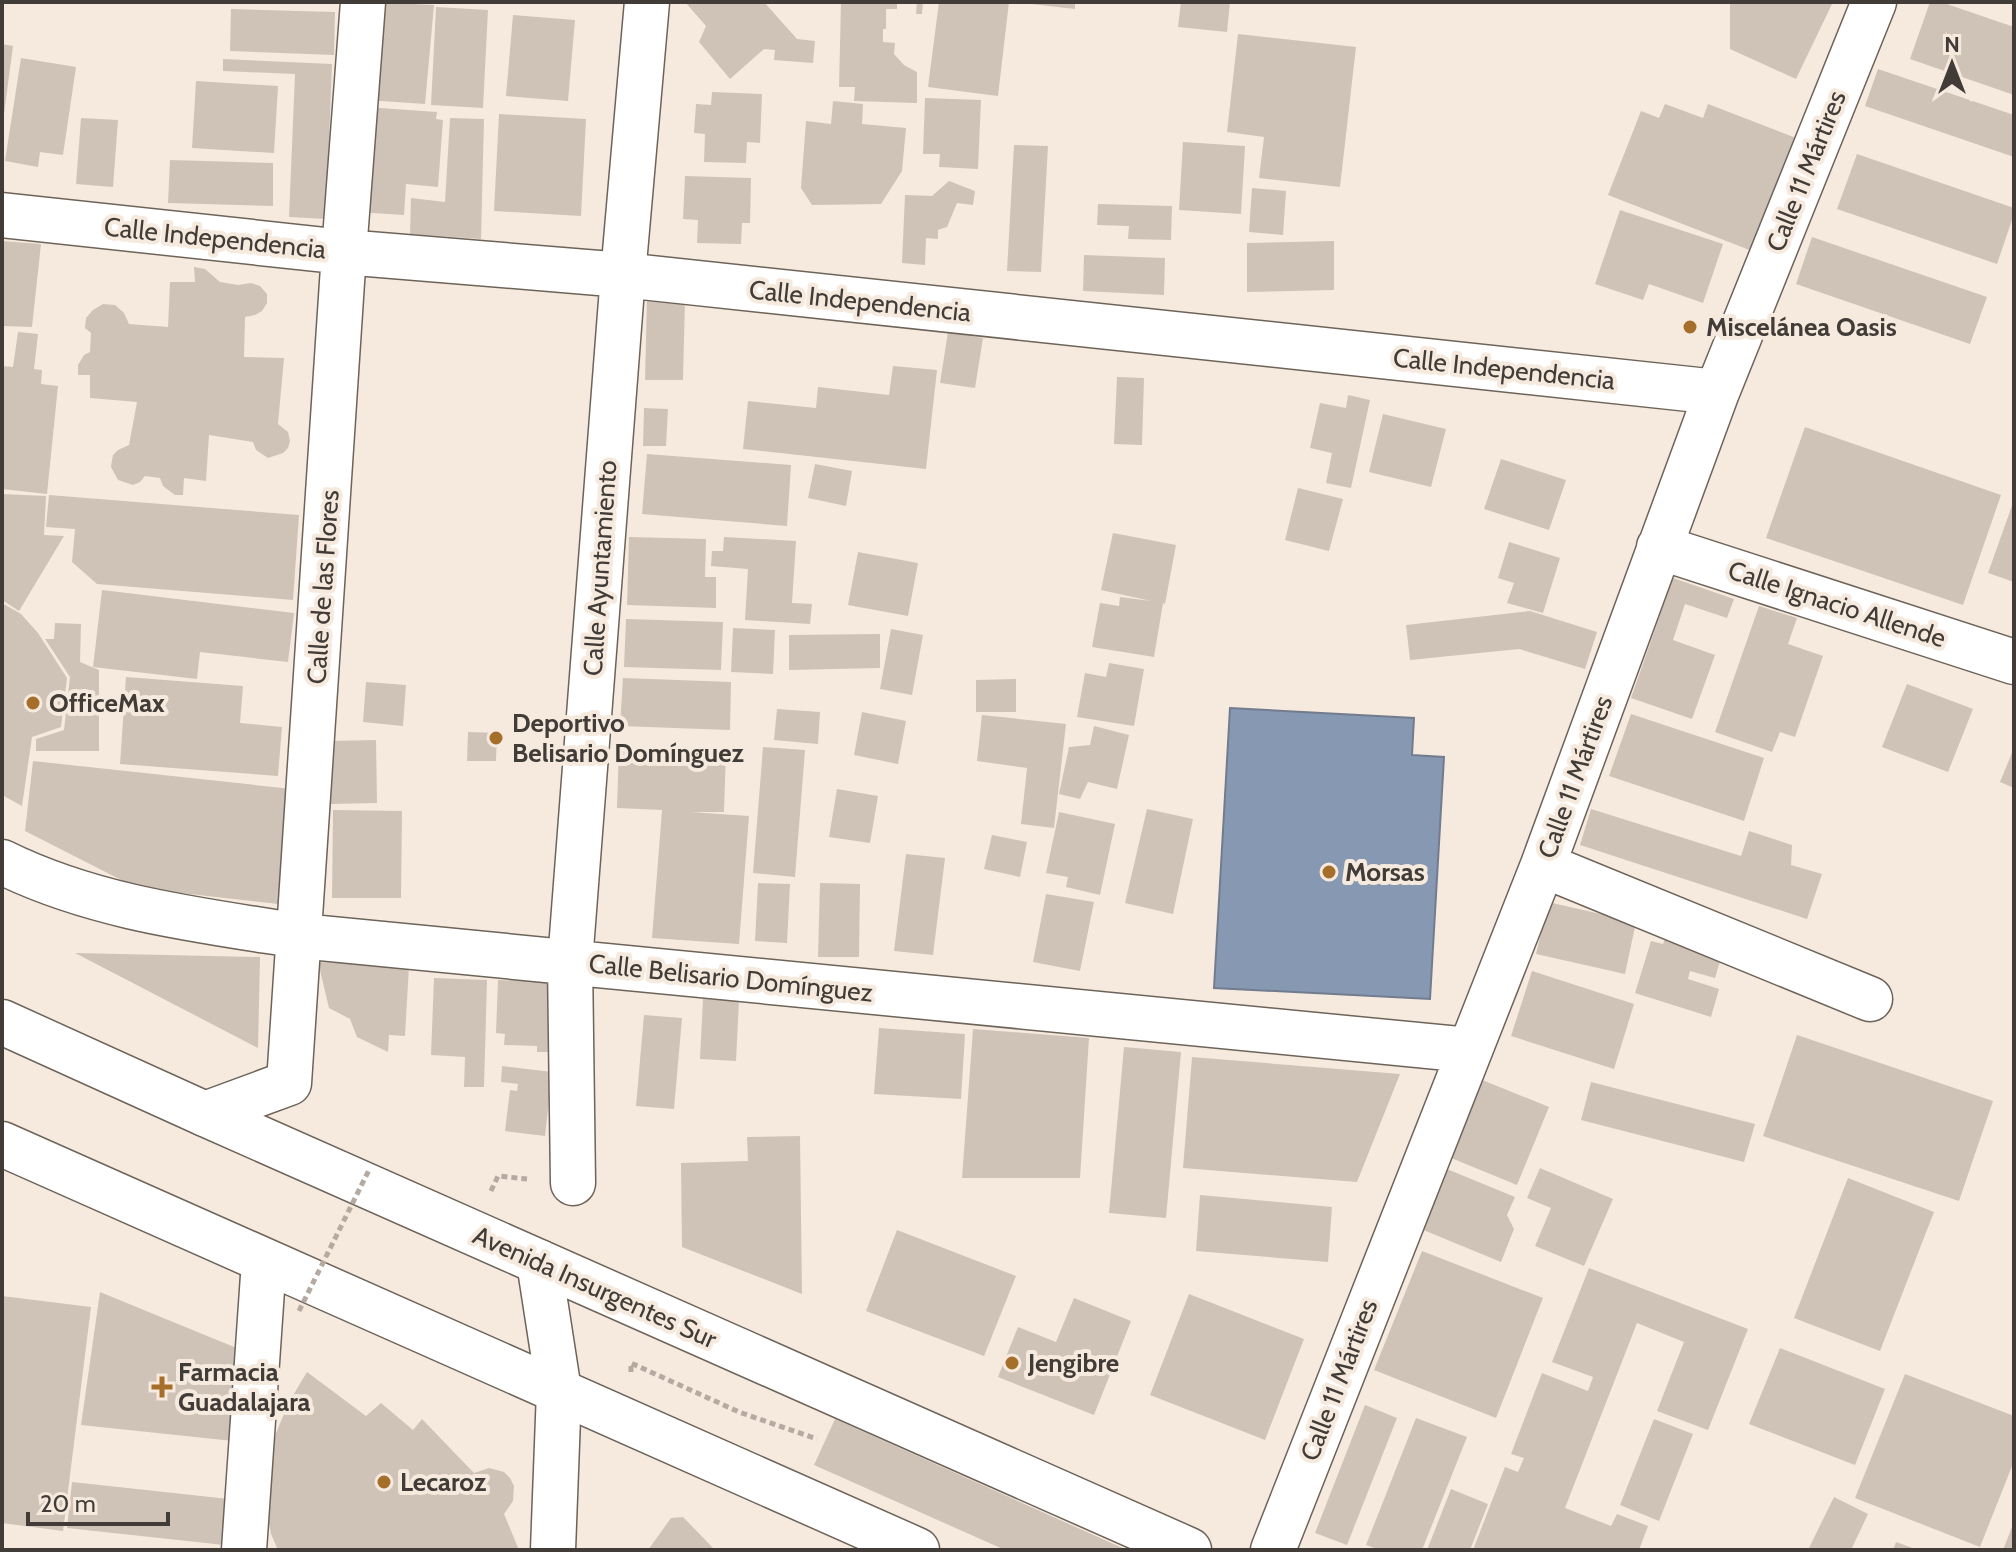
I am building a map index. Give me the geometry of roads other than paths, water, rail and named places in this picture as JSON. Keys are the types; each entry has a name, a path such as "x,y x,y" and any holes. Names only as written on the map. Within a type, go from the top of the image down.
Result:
{"street":[{"name":"Calle de las Flores","path":"205,1114 289,1083 363,2"},
{"name":"Calle Ayuntamiento","path":"573,1183 570,962 647,2"},
{"name":"Calle 11 Mártires","path":"1273,1550 1543,865 1717,392 1874,2"},
{"name":"Calle Independencia","path":"2,215 344,252 623,275 1717,392"},
{"name":"Calle Ignacio Allende","path":"1659,547 2014,662"},
{"path":"1543,865 1870,999"},
{"name":"Calle Belisario Domínguez","path":"7,869 149,912 300,936 1469,1050"},
{"name":"Avenida Insurgentes Sur","path":"2,1022 1189,1550"},
{"path":"2,1144 917,1550"},
{"path":"244,1550 264,1261"},
{"path":"539,1262 559,1391 553,1550"}],"water":[{"name":"Morsas","path":"1230,708 1414,718 1412,755 1444,757 1430,999 1214,988"}],"place":[{"name":"Miscelánea Oasis","path":"1690,327"},
{"name":"OfficeMax","path":"33,703"},
{"name":"Deportivo Belisario Domínguez","path":"496,738"},
{"name":"Morsas","path":"1329,872"},
{"name":"Jengibre","path":"1012,1363"},
{"name":"Farmacia Guadalajara","path":"162,1387"},
{"name":"Lecaroz","path":"384,1482"}]}
